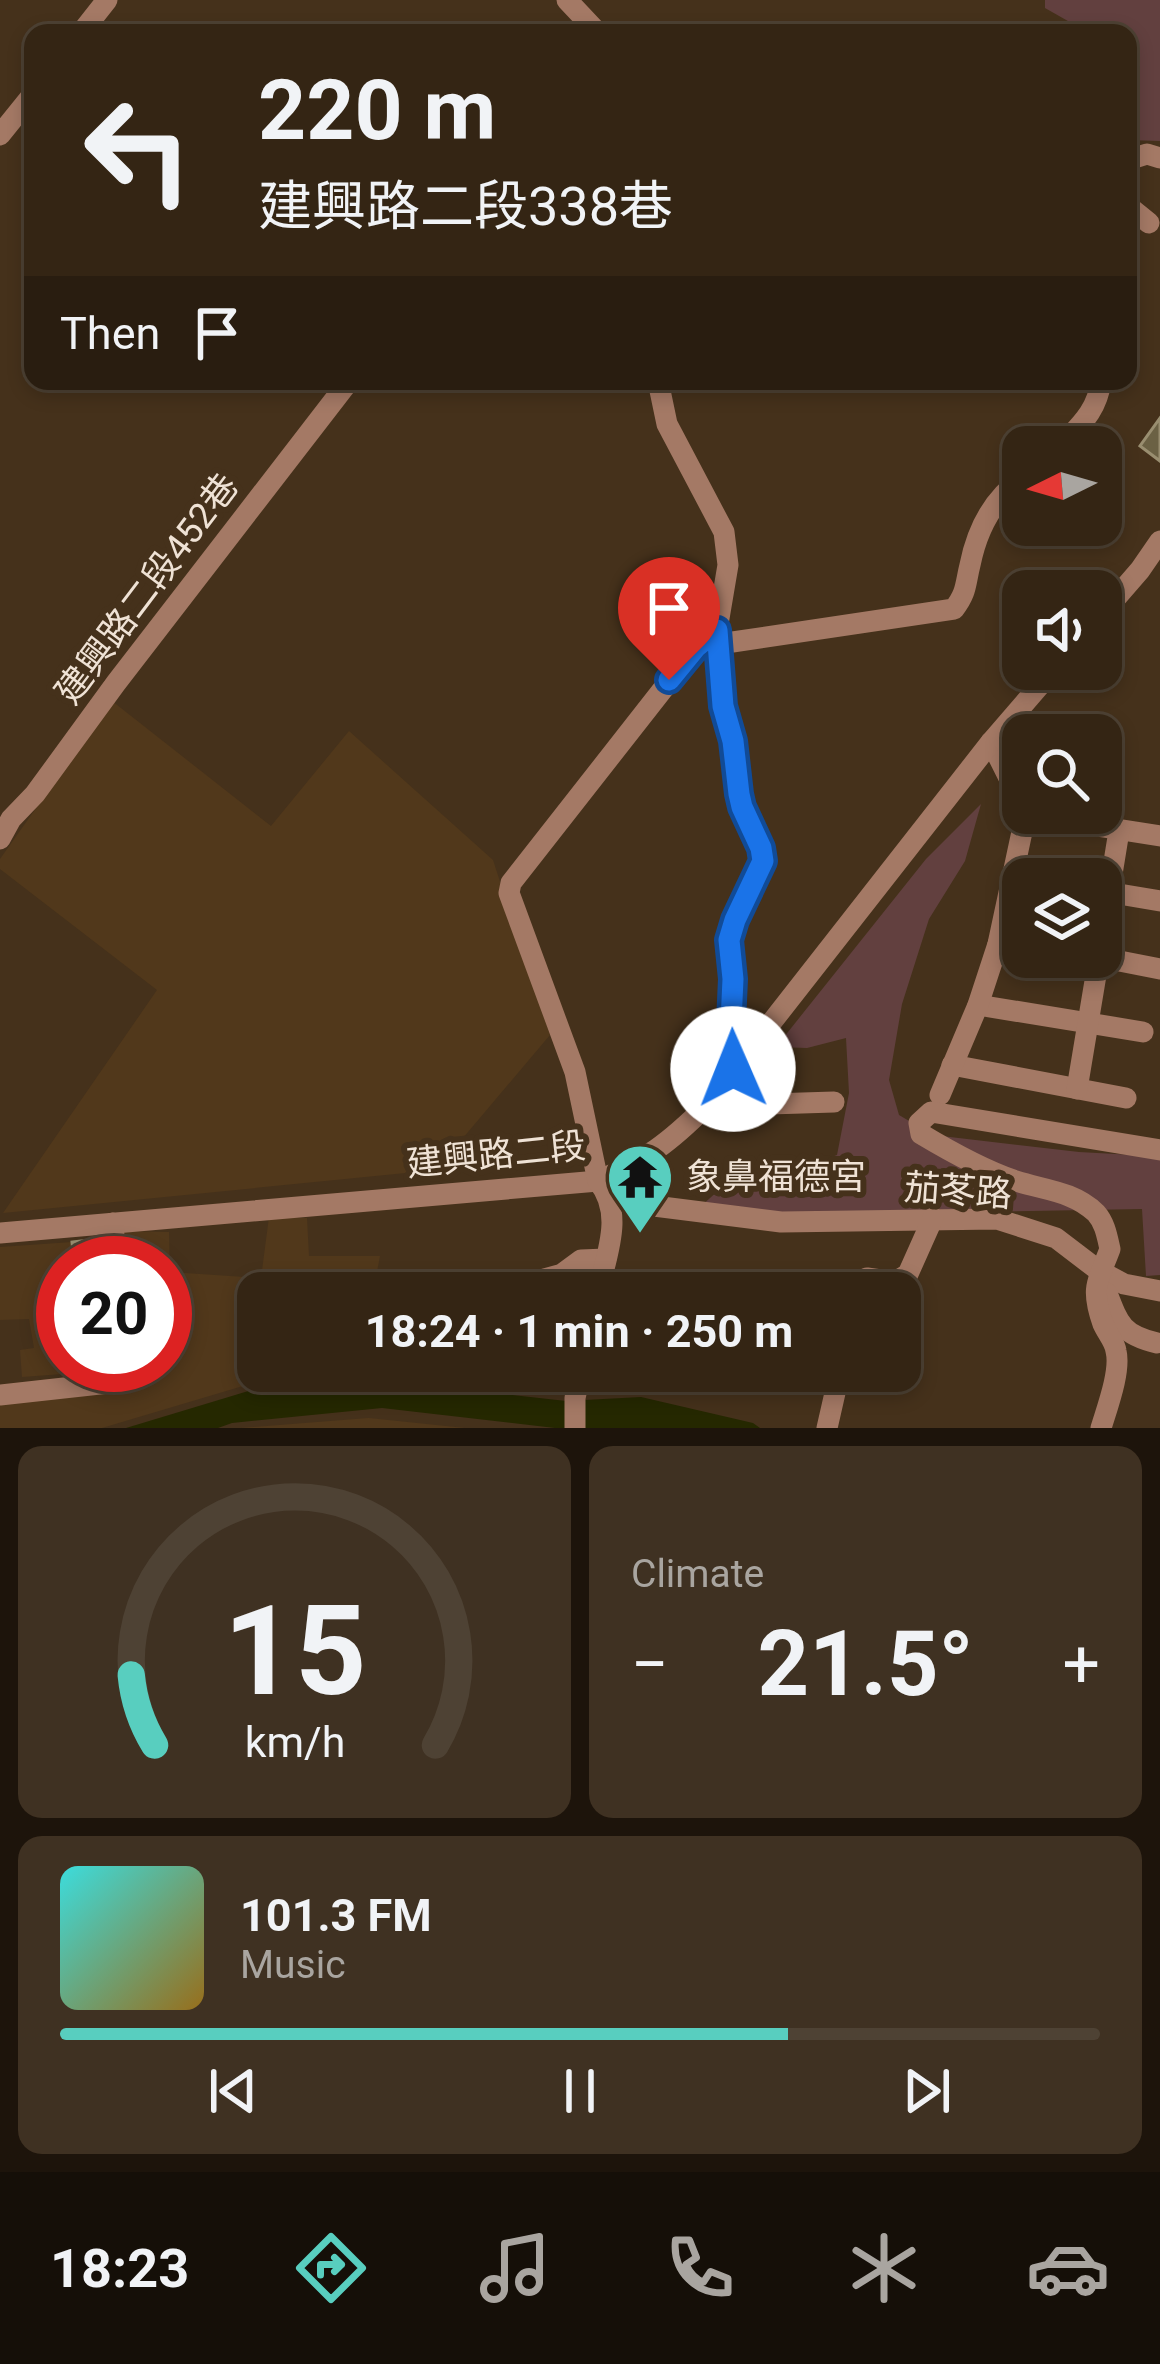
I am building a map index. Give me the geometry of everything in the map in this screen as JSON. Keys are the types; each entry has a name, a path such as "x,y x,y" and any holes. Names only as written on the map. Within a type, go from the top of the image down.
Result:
{"street":[{"path":"88,24 107,0"},
{"path":"0,135 24,105"},
{"path":"1137,213 1150,223"},
{"name":"建興路二段452巷","path":"0,838 342,390"},
{"path":"660,390 667,424 724,532 728,565 718,637 723,706 742,807 763,861 729,940 733,1069"},
{"path":"1080,426 1099,390"},
{"path":"603,1272 614,1219 608,1193 598,1181 575,1072 508,893 511,883 696,647 718,637 954,608 965,595 982,523 1002,496"},
{"path":"1122,591 1160,541"},
{"name":"建興路二段","path":"0,1233 598,1181 642,1161 706,1106 1036,690"},
{"path":"991,742 1002,764"},
{"path":"1122,831 1160,836"},
{"path":"1122,895 1160,901"},
{"path":"940,1095 1002,930"},
{"path":"998,944 1002,944"},
{"path":"1122,962 1160,969"},
{"path":"1077,1088 1096,978"},
{"path":"977,1005 1143,1032"},
{"path":"952,1065 1126,1098"},
{"path":"706,1106 834,1102"},
{"path":"1101,1428 1117,1351 1098,1305 1098,1270 1110,1249 1104,1224 1095,1212 1056,1190 1018,1182 961,1157 921,1134 919,1123 931,1112 1160,1150"},
{"name":"茄苳路","path":"598,1181 626,1198 654,1206 781,1222 998,1219 1056,1238 1124,1284 1160,1291"},
{"path":"909,1272 933,1218"},
{"path":"113,1223 114,1236"},
{"path":"565,1272 581,1260 606,1259"},
{"path":"1098,1270 1116,1318 1132,1337 1157,1343"},
{"path":"0,1395 36,1391"},
{"path":"575,1428 576,1392"},
{"path":"827,1428 835,1392"}],"shaded area":[{"path":"1045,0 1160,0 1160,141 1137,140 1137,24 1073,24 1045,8"},
{"path":"112,701 271,826 349,731 493,860 550,1035 436,1170 3,1213 157,990 0,869 0,859"},
{"path":"981,804 965,861 929,919 902,1004 889,1080 899,1115 933,1135 1079,1152 1160,1154 1160,1275 1146,1276 1142,1209 689,1217 730,1180 740,1195 761,1189 763,1166 805,1167 837,1155 849,1093 846,1038 807,1048 776,1047 926,859"},
{"path":"269,1217 307,1218 309,1256 380,1256 377,1272 262,1272"},
{"path":"122,1231 169,1232 169,1236 122,1236"},
{"path":"36,1244 36,1376 22,1377 20,1350 34,1348 29,1319 0,1320 0,1247"},
{"path":"192,1273 237,1276 237,1388 102,1428 0,1428 0,1401 78,1392 192,1392"},
{"path":"245,1392 487,1392 566,1401 641,1397 760,1428 555,1428 382,1408 218,1428 126,1428"},
{"path":"368,1418 465,1428 241,1428"}],"building":[{"path":"1160,418 1160,461 1140,446"}],"place":[{"name":"象鼻福德宮","path":"640,1236"}],"route":[{"path":"669,680 717,630 723,706 739,794 763,861 729,940 733,1069"}]}
